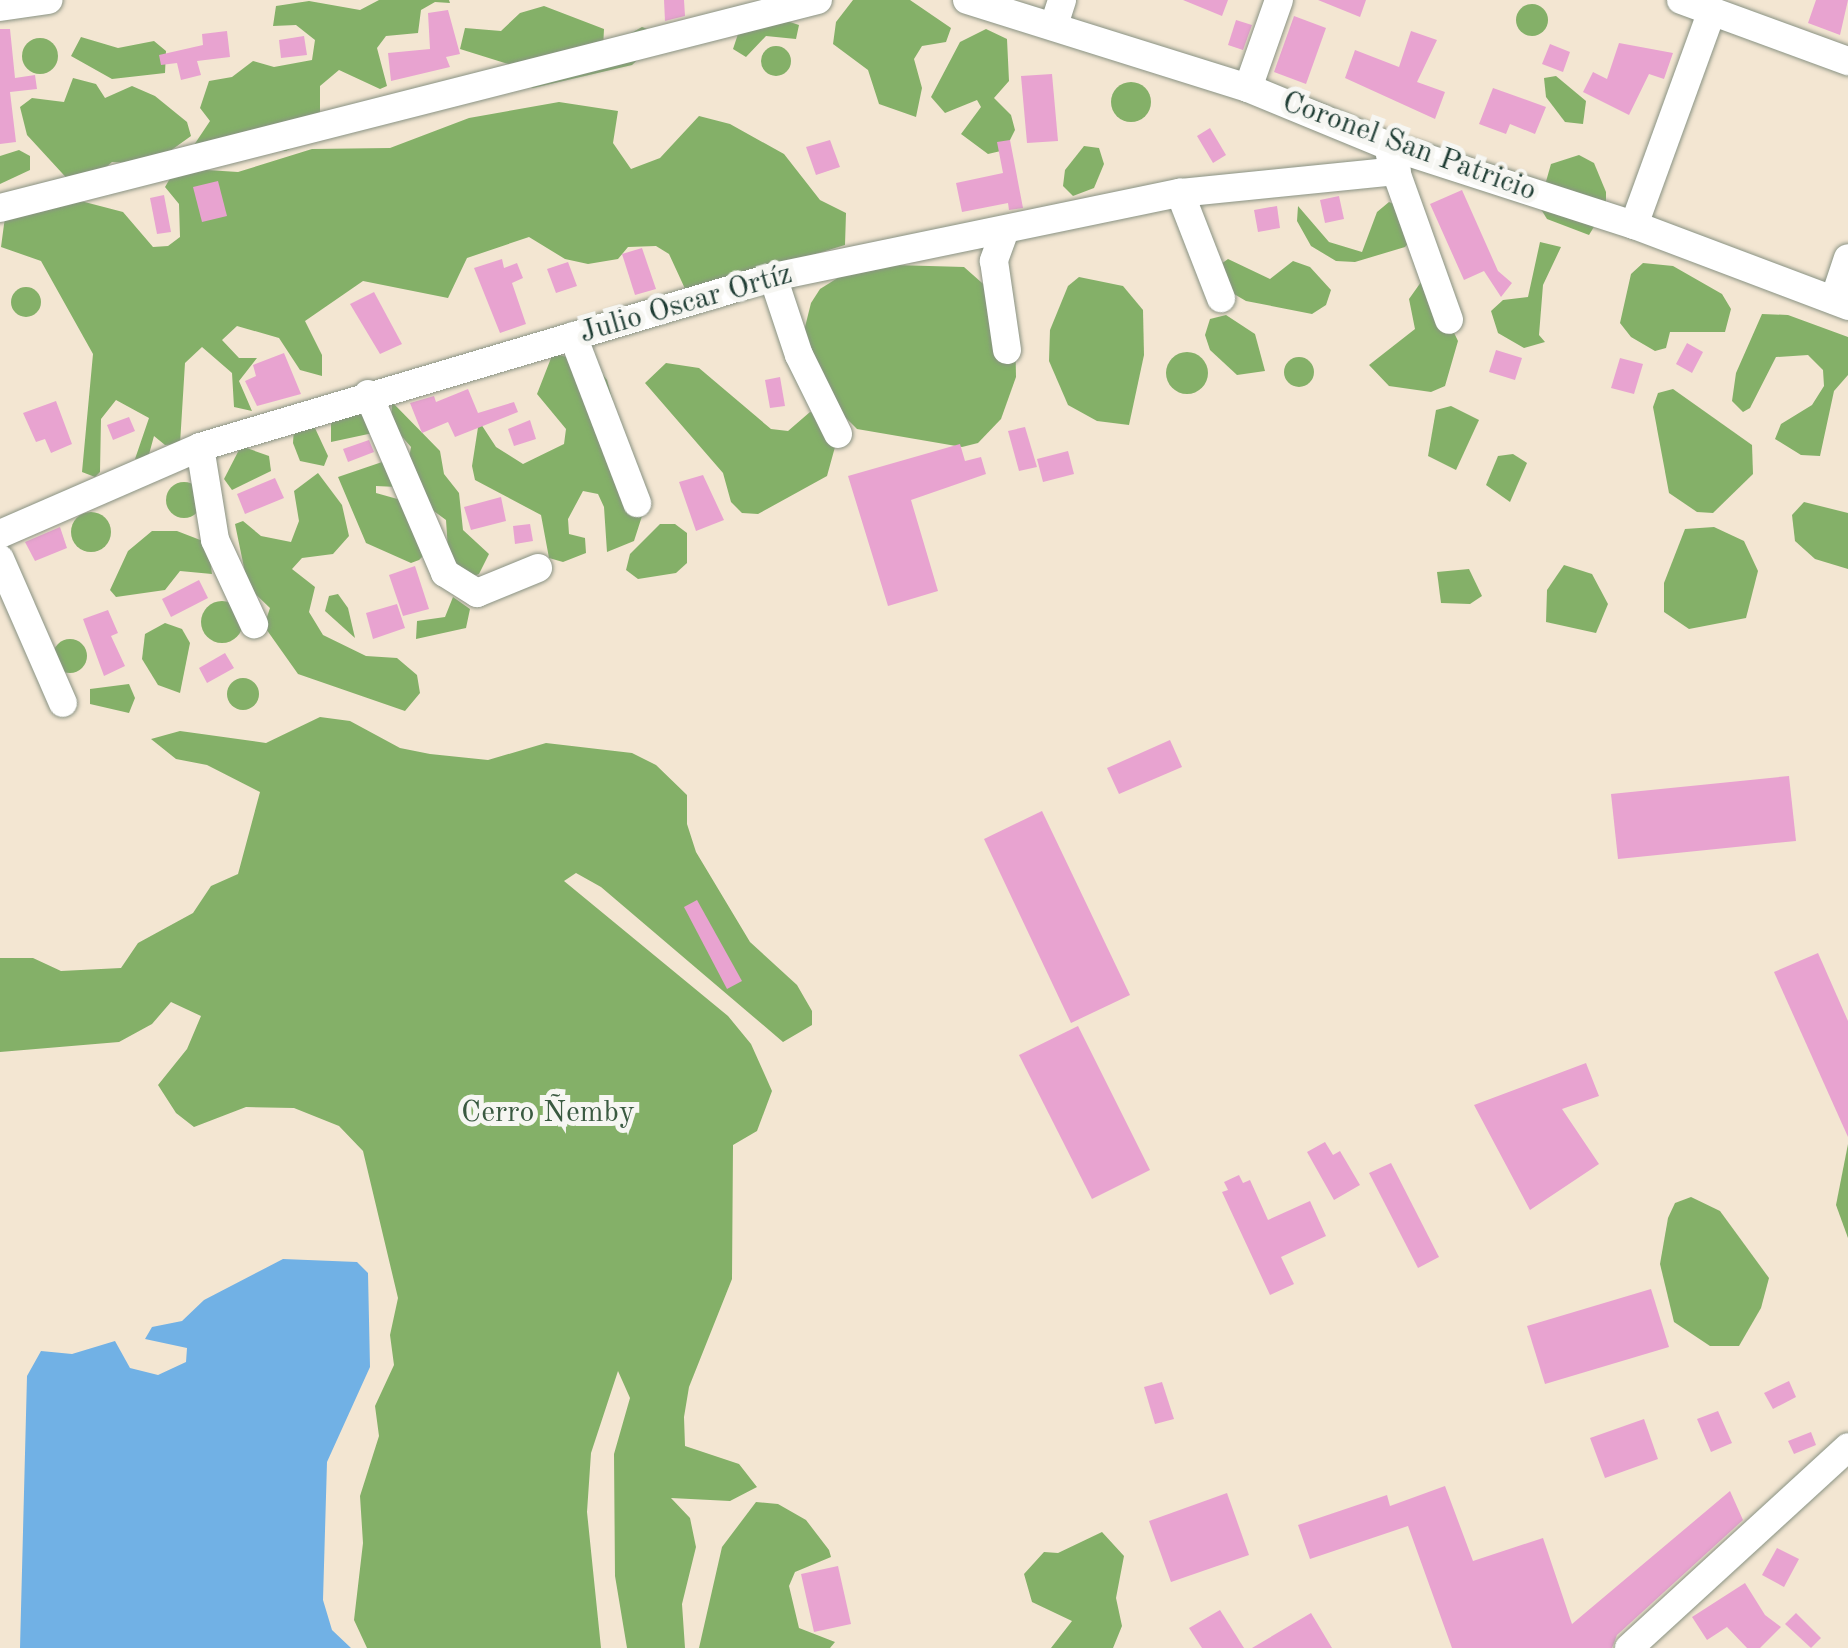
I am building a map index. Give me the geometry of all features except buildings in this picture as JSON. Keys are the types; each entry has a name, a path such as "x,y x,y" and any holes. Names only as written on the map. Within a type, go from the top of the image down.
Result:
{"street":[{"path":"0,7 48,0"},
{"path":"0,208 818,0"},
{"name":"Coronel San Patricio","path":"967,0 1058,12 1386,144 1634,225 1841,303"},
{"path":"1248,88 1279,0"},
{"path":"1681,0 1848,62"},
{"path":"1634,225 1712,12"},
{"path":"1386,144 1450,320"},
{"name":"Julio Oscar Ortíz","path":"0,534 200,446 773,277 1180,193 1397,171"},
{"path":"1180,193 1221,298"},
{"path":"1005,230 994,261 1007,350"},
{"path":"1841,303 1848,258"},
{"path":"773,277 800,355 838,434"},
{"path":"572,336 637,503"},
{"path":"368,394 445,573 476,593 538,568"},
{"path":"200,446 215,540 254,624"},
{"path":"0,559 63,702"},
{"path":"1629,1648 1848,1447"}],"green space":[{"path":"379,0 449,0 450,3 435,2 421,10 418,33 386,36 377,48 387,86 380,89 339,70 320,86 320,132 286,151 194,145 210,121 200,108 209,81 232,77 253,61 274,67 312,60 315,40 296,25 273,26 276,6 309,1 360,10"},
{"path":"853,0 910,0 951,28 946,42 922,46 914,59 922,88 916,117 879,104 868,70 833,44 836,22"},
{"path":"1532,4 1543,9 1548,20 1543,31 1532,36 1521,31 1516,20 1521,9"},
{"path":"544,6 604,29 603,49 642,27 664,35 632,65 533,88 519,82 508,64 460,49 465,28 501,31 520,13"},
{"path":"784,20 799,25 796,39 766,36 746,57 733,49 738,34"},
{"path":"986,29 1007,39 1009,81 994,98 1011,115 1015,130 1005,150 988,154 961,134 981,107 977,100 945,113 931,97 960,42"},
{"path":"81,37 118,48 154,41 166,51 165,73 112,79 71,56"},
{"path":"40,38 53,43 58,56 53,69 40,74 27,69 22,56 27,43"},
{"path":"776,46 787,50 791,61 787,72 776,76 765,72 761,61 765,50"},
{"path":"1556,76 1586,101 1583,124 1565,122 1546,97 1544,78"},
{"path":"73,78 96,84 105,98 132,86 155,96 187,122 191,136 152,164 112,162 90,181 73,185 27,135 20,107 32,98 64,102"},
{"path":"1131,82 1145,88 1151,102 1145,116 1131,122 1117,116 1111,102 1117,88"},
{"path":"559,102 618,111 613,143 631,169 660,158 699,116 730,124 784,154 820,200 846,213 845,245 687,293 669,254 656,246 628,247 618,259 588,264 565,259 529,237 467,258 448,298 363,281 305,321 322,355 322,376 300,370 279,338 237,326 222,340 239,358 257,358 239,381 252,411 234,407 232,373 202,347 185,363 180,444 165,445 154,436 148,458 135,459 149,418 116,400 101,419 100,472 95,477 82,472 93,354 41,261 1,247 5,217 77,200 123,212 153,247 168,246 180,237 179,204 165,187 176,168 238,172 312,149 390,148 469,118"},
{"path":"1084,146 1099,148 1104,164 1094,188 1073,196 1063,186 1065,170"},
{"path":"19,150 30,156 30,170 0,184 0,156"},
{"path":"1579,155 1594,163 1606,192 1606,207 1589,235 1547,219 1539,206 1551,164"},
{"path":"1389,202 1403,208 1415,236 1405,247 1355,262 1336,261 1311,246 1297,221 1298,206 1329,242 1362,252 1377,212"},
{"path":"1540,242 1561,247 1543,285 1539,335 1545,342 1524,348 1498,333 1491,311 1503,300 1528,297"},
{"path":"1228,259 1270,279 1293,261 1310,267 1331,290 1326,305 1312,314 1246,301 1217,284 1214,269"},
{"path":"1643,263 1673,266 1722,294 1731,309 1725,332 1670,332 1666,348 1655,351 1631,337 1620,323 1631,274"},
{"path":"860,264 964,267 999,298 1015,329 1016,377 1001,419 978,443 962,447 857,429 820,392 803,335 811,303 820,289"},
{"path":"1426,275 1458,341 1445,386 1431,392 1389,386 1369,365 1415,329 1409,299"},
{"path":"1079,277 1123,286 1143,310 1144,355 1129,425 1097,421 1068,405 1049,361 1050,330 1068,286"},
{"path":"26,287 37,291 41,302 37,313 26,317 15,313 11,302 15,291"},
{"path":"1762,314 1788,315 1848,337 1848,375 1834,391 1820,456 1801,455 1775,439 1781,424 1812,405 1824,386 1823,370 1808,355 1776,357 1750,408 1743,412 1732,401 1736,373"},
{"path":"1226,315 1255,334 1265,371 1237,375 1210,350 1205,335 1210,319"},
{"path":"1187,352 1202,358 1208,373 1202,388 1187,394 1172,388 1166,373 1172,358"},
{"path":"553,353 596,366 607,380 643,513 634,541 607,552 604,507 598,494 583,491 568,519 569,534 585,538 586,553 563,562 549,558 541,515 475,480 472,466 479,421 496,447 523,464 564,444 566,429 537,394"},
{"path":"1299,357 1310,361 1314,372 1310,383 1299,387 1288,383 1284,372 1288,361"},
{"path":"666,363 699,368 771,429 788,431 810,412 825,417 835,447 827,476 758,514 742,513 731,502 723,473 645,383"},
{"path":"1673,389 1752,445 1753,474 1713,513 1697,512 1669,493 1653,407 1658,393"},
{"path":"392,402 440,451 444,474 459,493 463,530 489,554 479,574 471,577 449,565 446,520 423,503 424,555 419,560 411,563 366,543 338,477 385,461 397,487 376,486 376,493 401,500 411,447 391,424"},
{"path":"359,405 373,433 331,442 331,419"},
{"path":"1451,406 1479,420 1456,470 1428,456 1436,410"},
{"path":"314,426 328,456 324,466 300,461 293,443 294,428"},
{"path":"241,446 269,456 271,471 232,490 224,479"},
{"path":"1513,454 1527,463 1510,502 1486,485 1498,456"},
{"path":"318,473 342,505 349,536 333,554 302,558 292,569 315,587 309,612 323,635 366,656 397,658 417,675 420,693 405,711 298,674 264,626 270,608 248,587 235,524 243,521 261,536 291,542 299,521 294,491"},
{"path":"184,482 196,488 202,500 196,512 184,518 172,512 166,500 172,488"},
{"path":"1804,502 1848,513 1848,569 1815,559 1795,541 1792,515"},
{"path":"91,512 105,518 111,532 105,546 91,552 77,546 71,532 77,518"},
{"path":"660,524 675,524 687,533 687,563 676,573 638,579 626,570 630,554"},
{"path":"1714,527 1744,541 1758,571 1746,618 1689,629 1664,612 1664,583 1685,529"},
{"path":"152,531 177,531 208,543 212,574 180,571 165,590 116,597 110,590 128,551"},
{"path":"1564,565 1592,574 1608,604 1596,633 1546,622 1547,590"},
{"path":"1469,569 1482,596 1470,604 1441,603 1437,572"},
{"path":"338,594 348,608 355,638 325,611 329,596"},
{"path":"453,597 470,609 466,628 416,639 417,621 445,617"},
{"path":"222,601 237,607 243,622 237,637 222,643 207,637 201,622 207,607"},
{"path":"165,623 182,629 190,643 180,693 158,685 142,659 145,634"},
{"path":"70,639 82,644 87,656 82,668 70,673 58,668 53,656 58,644"},
{"path":"243,678 254,683 259,694 254,705 243,710 232,705 227,694 232,683"},
{"path":"129,684 135,698 129,713 90,704 90,689"},
{"name":"Cerro Ñemby","path":"320,717 350,721 400,748 430,754 488,760 546,743 632,753 656,765 687,795 687,824 696,852 750,942 797,985 812,1011 812,1025 783,1042 601,887 576,873 564,881 728,1016 751,1044 772,1091 757,1131 733,1145 732,1279 689,1387 684,1417 685,1446 739,1464 757,1487 730,1501 671,1498 690,1518 696,1547 682,1604 685,1648 627,1648 615,1576 614,1454 630,1398 618,1371 591,1453 587,1512 601,1648 367,1648 354,1620 363,1543 360,1496 379,1436 375,1406 394,1365 390,1335 398,1298 363,1151 339,1126 294,1108 246,1107 194,1127 176,1113 158,1085 187,1049 201,1016 171,1002 152,1024 119,1042 0,1052 0,958 33,958 61,971 121,968 138,943 193,913 211,886 238,874 260,792 207,765 176,759 151,739 180,731 266,743"},
{"path":"1848,1144 1848,1238 1836,1205"},
{"path":"1691,1197 1720,1211 1769,1278 1761,1308 1739,1346 1710,1346 1674,1322 1660,1264 1668,1218 1675,1203"},
{"path":"756,1502 778,1504 806,1520 829,1550 831,1557 795,1572 789,1586 799,1628 835,1642 830,1648 699,1648 722,1547"},
{"path":"1102,1532 1124,1556 1116,1598 1122,1626 1113,1648 1051,1648 1072,1621 1032,1602 1024,1574 1044,1552 1058,1553"}],"water":[{"path":"283,1259 357,1262 368,1273 370,1367 327,1462 323,1600 332,1630 351,1648 20,1648 27,1376 41,1351 72,1354 115,1341 130,1368 158,1375 186,1362 187,1348 145,1339 152,1327 182,1321 204,1300"}]}
